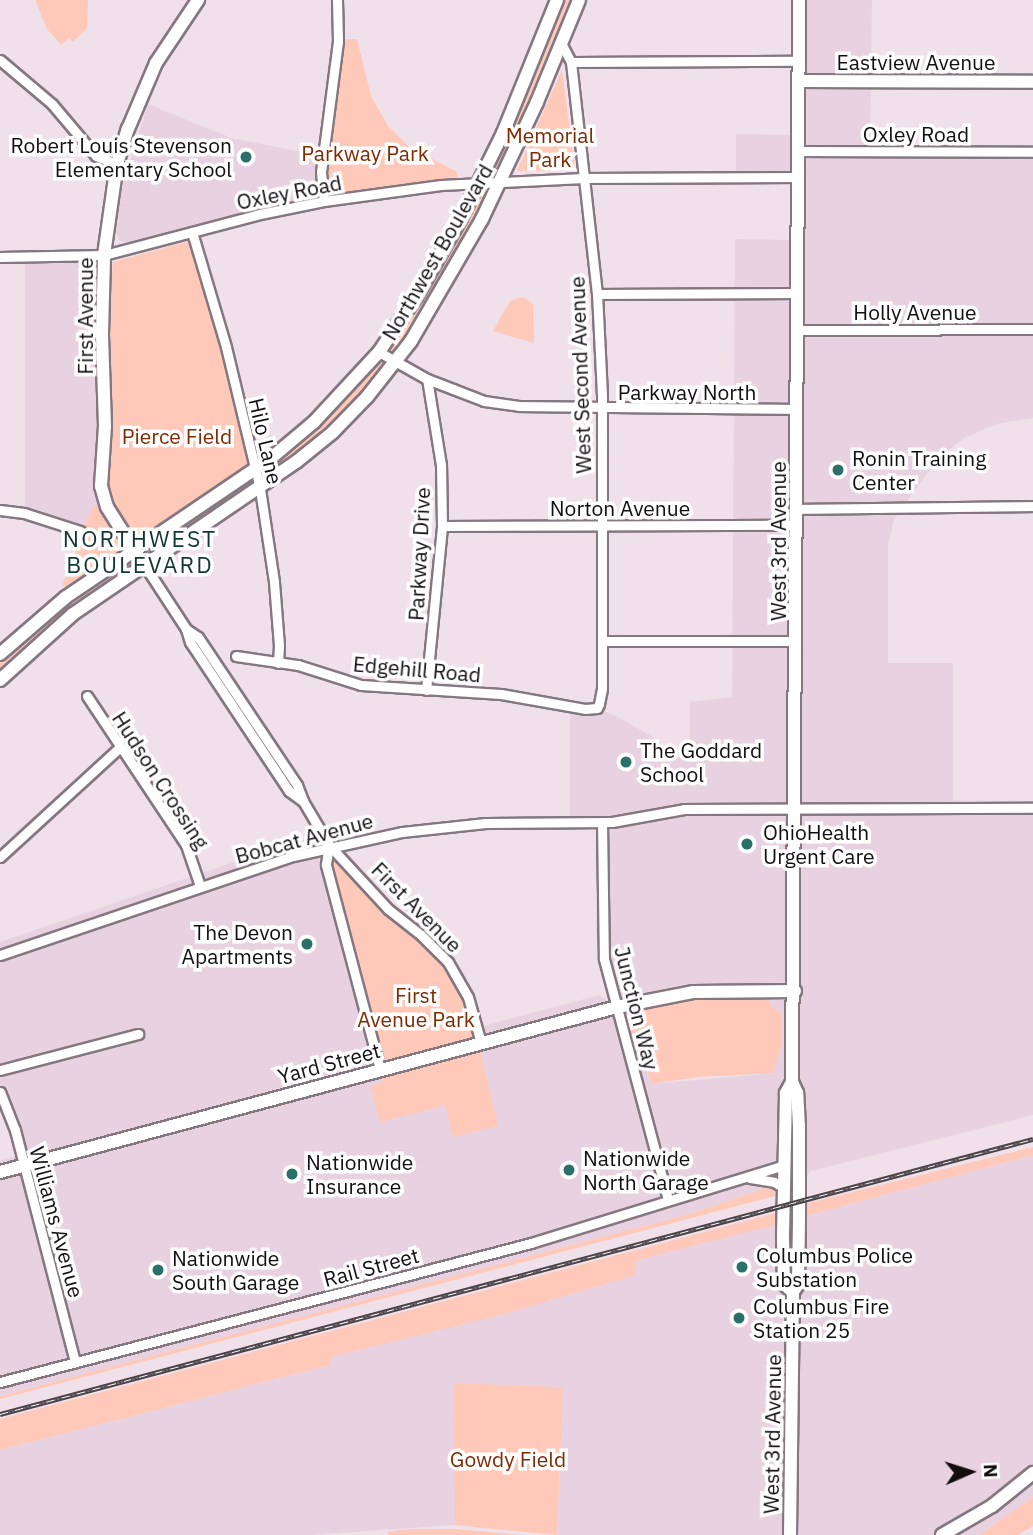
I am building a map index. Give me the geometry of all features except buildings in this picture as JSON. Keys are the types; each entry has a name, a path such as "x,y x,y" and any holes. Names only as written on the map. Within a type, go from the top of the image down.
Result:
{"street":[{"name":"First Avenue","path":"198,0 156,63 117,164 104,256 102,334 105,426 101,486 107,507 186,629 198,637 297,785 303,802 329,845 388,909 421,935 448,962 468,997 481,1043"},
{"path":"324,201 321,172 338,41 337,0"},
{"name":"Northwest Boulevard","path":"0,654 41,616 255,468 314,422 379,352 416,297 478,183 503,133 557,0"},
{"name":"Northwest Boulevard","path":"0,680 64,621 260,489 332,433 395,362 446,282 501,182 579,0"},
{"name":"West 3rd Avenue","path":"790,1535 793,1292 798,1284 799,1250 799,1127 797,1093 792,1082 795,991 799,0"},
{"name":"West Second Avenue","path":"561,43 571,62 597,293 602,409 602,688 597,708"},
{"path":"0,60 52,104 96,156 117,164"},
{"path":"571,62 799,61"},
{"name":"Eastview Avenue","path":"799,81 1033,82"},
{"name":"Oxley Road","path":"798,151 1033,152"},
{"name":"Oxley Road","path":"0,257 104,256 191,232 324,201 390,191 584,178 798,177"},
{"name":"Hilo Lane","path":"191,232 226,347 260,489 274,582 279,636 278,663"},
{"path":"597,293 798,293"},
{"name":"Holly Avenue","path":"798,330 1033,329"},
{"name":"Parkway North","path":"379,352 427,379 501,404 602,409 797,409"},
{"name":"Parkway Drive","path":"426,690 442,526 441,465 427,379"},
{"path":"797,509 1033,506"},
{"path":"0,510 24,513 80,530"},
{"name":"Norton Avenue","path":"442,526 797,525"},
{"path":"602,641 796,641"},
{"name":"Edgehill Road","path":"236,656 298,665 361,685 501,694 597,708"},
{"name":"Hudson Crossing","path":"87,696 186,845 200,886"},
{"path":"0,857 120,747"},
{"path":"796,810 1033,808"},
{"name":"Bobcat Avenue","path":"0,955 329,845 445,826 602,822 684,809 796,810"},
{"name":"Junction Way","path":"602,822 601,938 668,1200"},
{"name":"First Avenue","path":"329,845 326,865 380,1070"},
{"name":"Yard Street","path":"0,1172 617,1007 693,992 795,991"},
{"path":"0,1070 138,1034"},
{"name":"West 3rd Avenue","path":"792,1082 786,1093 784,1188 785,1284 793,1292"},
{"name":"Williams Avenue","path":"0,1092 23,1165 75,1362"},
{"path":"784,1165 796,1174 795,1237 799,1250"},
{"name":"Rail Street","path":"0,1382 531,1242 784,1165"},
{"name":"Rail Street","path":"748,1178 774,1182 784,1188"},
{"path":"942,1535 992,1506 1033,1473"}],"shaded area":[{"path":"800,0 872,0 870,152 1033,152 1033,418 996,424 964,438 937,460 894,519 888,545 888,663 953,663 953,800 1033,802 1033,1115 811,1171 803,1179 771,1186 692,1213 0,1396 0,1161 20,1155 0,1096 0,942 313,835 476,1031 490,1024 600,995 628,1018 641,1066 646,1066 651,1084 774,1073 631,1010 607,990 596,933 596,839 600,823 570,822 570,706 597,708 618,717 651,736 681,759 690,750 690,702 732,697 735,239 794,240 794,181 736,182 736,134 798,135"},
{"path":"148,104 231,138 318,155 318,195 126,243 119,240 116,232 123,184"},
{"path":"25,257 91,257 113,262 110,303 112,454 101,506 93,507 82,537 25,514"},
{"path":"1033,1155 1033,1497 979,1535 557,1535 563,1390 454,1383 455,1525 312,1535 0,1535 0,1450 329,1365 330,1357 635,1275 636,1260"}],"green space":[{"path":"35,0 88,0 87,28 73,42 69,38 61,45 47,29"},
{"path":"557,0 579,0 537,102 411,341 332,433 73,614 0,680 0,654 41,616 270,459 379,352 461,218"},
{"name":"Parkway Park","path":"341,39 357,39 371,96 388,126 408,146 457,172 458,177 330,195 326,165"},
{"name":"Memorial Park","path":"562,70 575,170 517,171"},
{"name":"Pierce Field","path":"190,241 222,349 248,465 68,587 62,586 93,506 101,506 112,454 110,303 113,262"},
{"path":"525,298 533,304 534,343 493,331 510,301"},
{"name":"First Avenue Park","path":"329,845 435,948 468,997 498,1126 453,1137 445,1105 380,1122 370,1086 383,1082 326,865"},
{"path":"769,995 770,1005 781,1014 781,1045 774,1073 698,1077 651,1084 646,1066 641,1066 628,1018 631,1010 702,997"},
{"path":"1033,1147 1033,1155 801,1217 800,1205"},
{"path":"771,1186 779,1186 783,1194 0,1399 0,1396 692,1213"},
{"path":"779,1212 778,1224 637,1260 635,1275 505,1314 331,1357 330,1365 0,1450 0,1419"},
{"name":"Gowdy Field","path":"453,1383 560,1387 563,1390 557,1535 455,1525"},
{"path":"1033,1497 1033,1526 1018,1535 979,1535"},
{"path":"455,1529 522,1535 389,1535 387,1532"}],"railway":[{"path":"0,1414 1033,1139"}],"place":[{"name":"Robert Louis Stevenson Elementary School","path":"246,157"},
{"name":"Ronin Training Center","path":"838,470"},
{"name":"The Goddard School","path":"626,762"},
{"name":"OhioHealth Urgent Care","path":"747,844"},
{"name":"The Devon Apartments","path":"307,944"},
{"name":"Nationwide North Garage","path":"569,1170"},
{"name":"Nationwide Insurance","path":"292,1174"},
{"name":"Columbus Police Substation","path":"742,1267"},
{"name":"Nationwide South Garage","path":"158,1270"},
{"name":"Columbus Fire Station 25","path":"739,1318"}],"district":[{"name":"NORTHWEST BOULEVARD","path":"140,551"}]}
